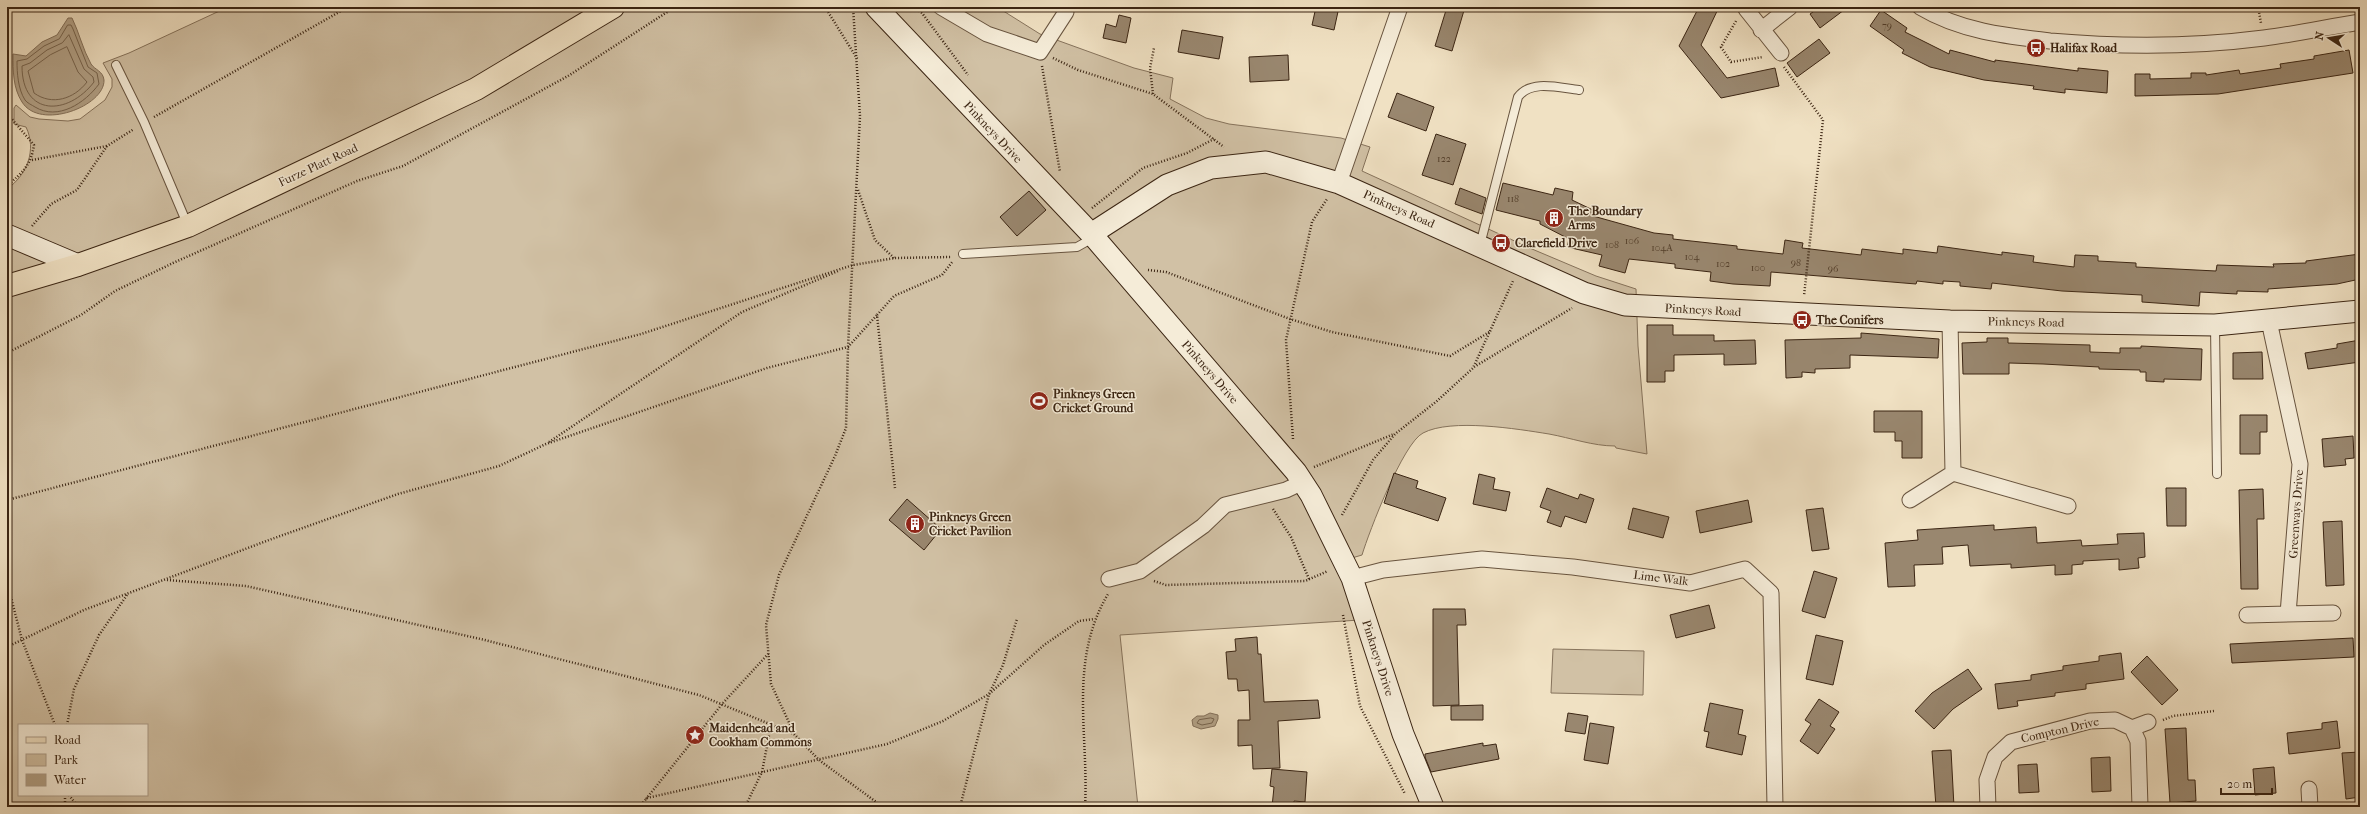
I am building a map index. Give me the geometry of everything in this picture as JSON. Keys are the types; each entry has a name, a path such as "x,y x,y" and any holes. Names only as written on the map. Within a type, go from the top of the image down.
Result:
{"main road":[{"name":"Furze Platt Road","path":"7,286 78,265 188,226 476,89 612,7"}],"street":[{"name":"Pinkneys Drive","path":"876,7 1092,236 1308,475 1311,495 1352,578 1403,734 1433,807"},
{"path":"941,7 987,34 1040,52 1066,12"},
{"path":"1339,183 1400,7"},
{"path":"1761,30 1790,7"},
{"path":"1920,7 1941,19 1998,36 2079,43 2196,43 2264,38 2360,22"},
{"path":"1746,9 1781,54"},
{"name":"Pinkneys Road","path":"1092,236 1167,185 1211,168 1245,163 1266,162 1339,183 1584,293 1626,305 1950,321 2215,325 2269,321 2360,311"},
{"path":"16,239 78,265"},
{"path":"1950,321 1953,473"},
{"name":"Greenways Drive","path":"2269,321 2300,464 2288,614"},
{"path":"1910,500 1953,473 2068,506"},
{"path":"1110,584 1140,571 1203,526 1225,505 1264,494 1286,490 1308,475"},
{"name":"Lime Walk","path":"1352,578 1382,570 1482,559 1573,567 1690,583 1745,569 1771,592 1775,807"},
{"path":"2248,615 2333,613"},
{"name":"Compton Drive","path":"1988,807 1987,780 1995,757 2011,742 2090,721 2115,720 2132,728"},
{"path":"2140,807 2138,741 2132,728 2148,722"},
{"path":"2309,789 2310,807"}],"lane":[{"path":"116,65 144,122 188,226"},
{"path":"1480,246 1518,97 1528,88 1540,86 1579,90"},
{"path":"963,254 1077,247 1092,236"},
{"path":"2215,325 2217,474"}],"path":[{"path":"16,239 29,229 51,204 76,190 108,146 144,122 348,7"},
{"path":"7,352 81,315 115,291 173,262 357,181 403,166 568,76 675,7"},
{"path":"825,7 858,61"},
{"path":"853,7 858,61 860,116 848,347 846,428 835,456 779,575 766,625 771,684 794,734 819,760 883,807"},
{"path":"1746,9 1740,14 1721,48 1732,62 1781,54 1782,65 1823,120 1802,314"},
{"path":"1153,94 1150,68 1154,48"},
{"path":"1040,52 1078,70 1153,94 1245,163"},
{"path":"1040,52 1060,172"},
{"path":"7,119 12,118 34,144 32,160 7,186"},
{"path":"1090,210 1143,168 1187,153 1214,139"},
{"path":"32,160 108,146"},
{"path":"1293,441 1286,340 1312,222 1339,183"},
{"path":"857,187 875,240 895,258"},
{"path":"7,500 641,334 853,265 895,258 943,258 963,254"},
{"path":"7,647 84,610 269,540 398,494 499,466 546,444 767,368 848,347 894,296 942,275 952,262 963,254"},
{"path":"1473,368 1521,264"},
{"path":"546,444 742,312 853,265"},
{"path":"1144,270 1166,272 1290,319 1332,332 1450,356 1491,331"},
{"path":"1330,536 1373,460 1395,434 1437,401 1473,368 1573,308 1584,293"},
{"path":"877,315 895,488"},
{"path":"1308,475 1395,434"},
{"path":"1264,494 1291,537 1309,579"},
{"path":"1151,580 1166,586 1196,583 1252,584 1309,579 1334,568"},
{"path":"165,580 246,586 485,640 699,695 723,703 794,734"},
{"path":"7,582 22,640 55,724"},
{"path":"1085,807 1082,672 1094,620 1110,584"},
{"path":"67,724 74,689 99,635 128,594"},
{"path":"1342,608 1360,706 1409,800"},
{"path":"960,807 989,694 1003,665 1017,619"},
{"path":"639,807 647,798 887,744 943,721 989,694 1044,646 1079,622 1094,620"},
{"path":"639,807 723,703 769,653"},
{"path":"2148,722 2155,724 2173,716 2214,711"},
{"path":"745,807 762,772 771,725"},
{"path":"65,796 66,807"},
{"path":"70,796 78,807"}],"green space":[{"path":"228,7 997,7 1040,34 1134,68 1173,78 1170,99 1206,118 1229,124 1341,138 1370,147 1362,171 1532,249 1596,276 1636,289 1638,346 1647,454 1616,448 1615,446 1598,445 1549,434 1485,426 1450,426 1423,433 1415,440 1397,470 1362,555 1345,560 1360,620 1120,635 1138,807 7,807 7,189 20,177 25,169 30,153 29,136 26,127 14,124 14,108 16,105 30,117 39,119 68,121 80,119 105,100 112,87 112,79 103,63 129,53"},
{"path":"1553,649 1644,651 1643,695 1551,693"}],"water":[{"path":"68,18 72,18 91,64 101,73 103,77 104,80 102,90 83,106 70,112 56,115 43,114 31,110 19,97 14,79 13,54 26,56 42,42 57,35"},
{"path":"1210,713 1218,715 1215,726 1201,729 1193,726 1192,720 1197,716 1204,716"}],"building":[{"path":"1316,7 1339,7 1334,30 1312,25"},
{"path":"1447,7 1465,7 1452,51 1435,46"},
{"path":"1699,7 1719,7 1701,45 1727,78 1775,68 1779,86 1721,98 1679,46"},
{"path":"1820,7 1848,7 1820,28 1810,14"},
{"path":"1881,10 1907,28 1905,32 1949,54 1950,50 1995,62 1995,60 2078,71 2078,68 2108,71 2107,93 2065,89 2065,93 2033,89 2034,86 1984,80 1930,67 1902,53 1904,50 1870,26"},
{"path":"1119,15 1131,18 1126,43 1103,38 1106,24 1116,27"},
{"path":"1182,30 1223,37 1219,59 1178,52"},
{"path":"1819,39 1830,53 1797,77 1787,63"},
{"path":"2349,50 2353,73 2218,94 2135,96 2135,74 2150,74 2150,79 2191,78 2191,73 2206,73 2206,75 2239,70 2240,74 2281,68 2280,64 2314,59 2314,56"},
{"path":"1288,55 1289,80 1250,82 1249,57"},
{"path":"1397,93 1434,107 1426,131 1388,117"},
{"path":"1436,134 1466,144 1453,185 1422,175"},
{"path":"1503,183 1553,195 1555,188 1573,192 1572,200 1595,211 1593,216 1654,233 1673,235 1673,239 1737,246 1737,249 1783,254 1785,240 1803,243 1802,248 1861,255 1862,249 1903,254 1903,249 1937,253 1938,246 2002,255 2002,252 2034,256 2033,262 2074,267 2075,255 2098,256 2098,261 2136,263 2136,267 2216,271 2217,265 2274,267 2273,264 2306,263 2306,261 2360,254 2360,279 2337,284 2268,289 2268,292 2237,291 2237,294 2200,292 2199,306 2142,302 2142,295 2062,291 1992,283 1991,289 1960,286 1960,282 1943,281 1943,284 1917,281 1916,284 1771,272 1770,286 1733,284 1710,281 1711,272 1675,268 1675,264 1629,259 1625,273 1599,266 1602,255 1567,247 1569,239 1540,224 1540,221 1496,210"},
{"path":"1460,188 1486,198 1482,214 1455,204"},
{"path":"1029,191 1046,210 1017,236 1000,217"},
{"path":"1647,325 1673,325 1673,335 1714,335 1714,341 1755,340 1756,364 1724,365 1724,354 1674,355 1674,371 1665,371 1665,382 1647,382"},
{"path":"1861,333 1939,339 1938,358 1850,355 1850,368 1815,369 1815,373 1802,372 1802,377 1786,378 1785,340 1861,338"},
{"path":"1987,338 2008,338 2008,343 2090,345 2090,352 2120,353 2120,348 2141,348 2141,346 2202,349 2201,380 2164,379 2164,382 2146,381 2146,372 2140,372 2140,370 2009,363 2009,374 1963,374 1962,343 1987,342"},
{"path":"2360,340 2360,362 2308,369 2305,353 2337,348 2337,344"},
{"path":"2262,352 2263,379 2233,379 2233,353"},
{"path":"1874,411 1922,411 1922,458 1902,458 1902,441 1895,441 1895,432 1874,432"},
{"path":"2240,415 2267,415 2267,432 2260,432 2260,454 2240,454"},
{"path":"2353,436 2354,458 2345,459 2346,465 2324,467 2322,439"},
{"path":"1394,473 1418,481 1416,488 1446,498 1438,521 1384,503"},
{"path":"1479,474 1495,478 1493,489 1510,492 1506,511 1473,504"},
{"path":"1547,488 1578,499 1580,494 1594,499 1586,523 1565,516 1561,527 1547,522 1551,511 1540,507"},
{"path":"2166,488 2186,488 2186,526 2167,526"},
{"path":"2263,489 2264,519 2257,519 2258,589 2241,589 2239,490"},
{"name":"Pinkneys Green Cricket Pavilion","path":"907,499 941,529 924,550 889,520"},
{"path":"1748,500 1752,522 1700,533 1696,511"},
{"path":"1633,508 1669,517 1663,538 1628,529"},
{"path":"1823,508 1829,549 1812,551 1806,510"},
{"path":"2342,521 2344,585 2326,586 2323,522"},
{"path":"1994,525 1994,530 2036,527 2037,543 2081,540 2082,546 2118,544 2117,534 2144,533 2145,557 2138,558 2139,568 2119,570 2119,559 2083,561 2083,564 2072,565 2072,574 2055,575 2055,565 2011,568 2011,564 1970,566 1968,545 1942,547 1943,564 1914,565 1915,586 1888,587 1885,543 1918,540 1917,530"},
{"path":"1814,571 1837,578 1825,618 1802,611"},
{"path":"1709,605 1715,628 1676,638 1670,615"},
{"path":"1433,609 1465,609 1466,625 1457,625 1459,705 1433,706"},
{"path":"1816,635 1843,641 1833,685 1806,679"},
{"path":"1257,637 1258,654 1261,654 1264,702 1318,700 1320,718 1278,721 1280,768 1253,769 1252,745 1238,746 1238,720 1250,720 1249,690 1238,691 1237,679 1228,679 1226,652 1236,651 1235,639"},
{"path":"2353,638 2354,657 2232,663 2230,644"},
{"path":"2121,653 2124,679 2086,684 2086,689 2055,693 2055,696 2017,701 2018,706 1998,709 1995,684 2031,680 2031,675 2063,670 2063,666 2099,661 2099,656"},
{"path":"2147,656 2178,690 2162,705 2131,672"},
{"path":"1968,669 1982,689 1953,709 1934,729 1915,711 1932,693"},
{"path":"1819,699 1839,712 1830,726 1835,729 1818,754 1800,741 1811,724 1805,720"},
{"path":"1710,703 1743,710 1738,734 1746,736 1742,755 1706,747 1709,732 1704,731"},
{"path":"1483,705 1483,720 1451,720 1451,706"},
{"path":"1568,713 1588,716 1585,734 1565,731"},
{"path":"2337,721 2340,748 2289,754 2287,733 2322,729 2322,723"},
{"path":"1590,723 1614,727 1608,764 1584,760"},
{"path":"2186,728 2188,780 2195,780 2196,801 2170,803 2165,729"},
{"path":"1483,743 1483,746 1496,744 1499,759 1431,772 1425,757 1425,754"},
{"path":"1951,750 1954,807 1936,807 1932,751"},
{"path":"2360,752 2360,797 2346,799 2342,753"},
{"path":"2110,757 2111,791 2092,792 2091,758"},
{"path":"2037,764 2039,792 2019,793 2018,765"},
{"path":"2274,767 2276,793 2255,795 2253,769"},
{"path":"1272,769 1307,772 1305,802 1294,801 1294,807 1272,807 1274,787 1270,786"}],"place":[{"name":"Halifax Road","path":"2036,48"},
{"name":"The Boundary Arms","path":"1554,218"},
{"name":"Clarefield Drive","path":"1501,243"},
{"name":"The Conifers","path":"1802,320"},
{"name":"Pinkneys Green Cricket Ground","path":"1039,401"},
{"name":"Pinkneys Green Cricket Pavilion","path":"915,524"},
{"name":"Maidenhead and Cookham Commons","path":"695,735"}]}
